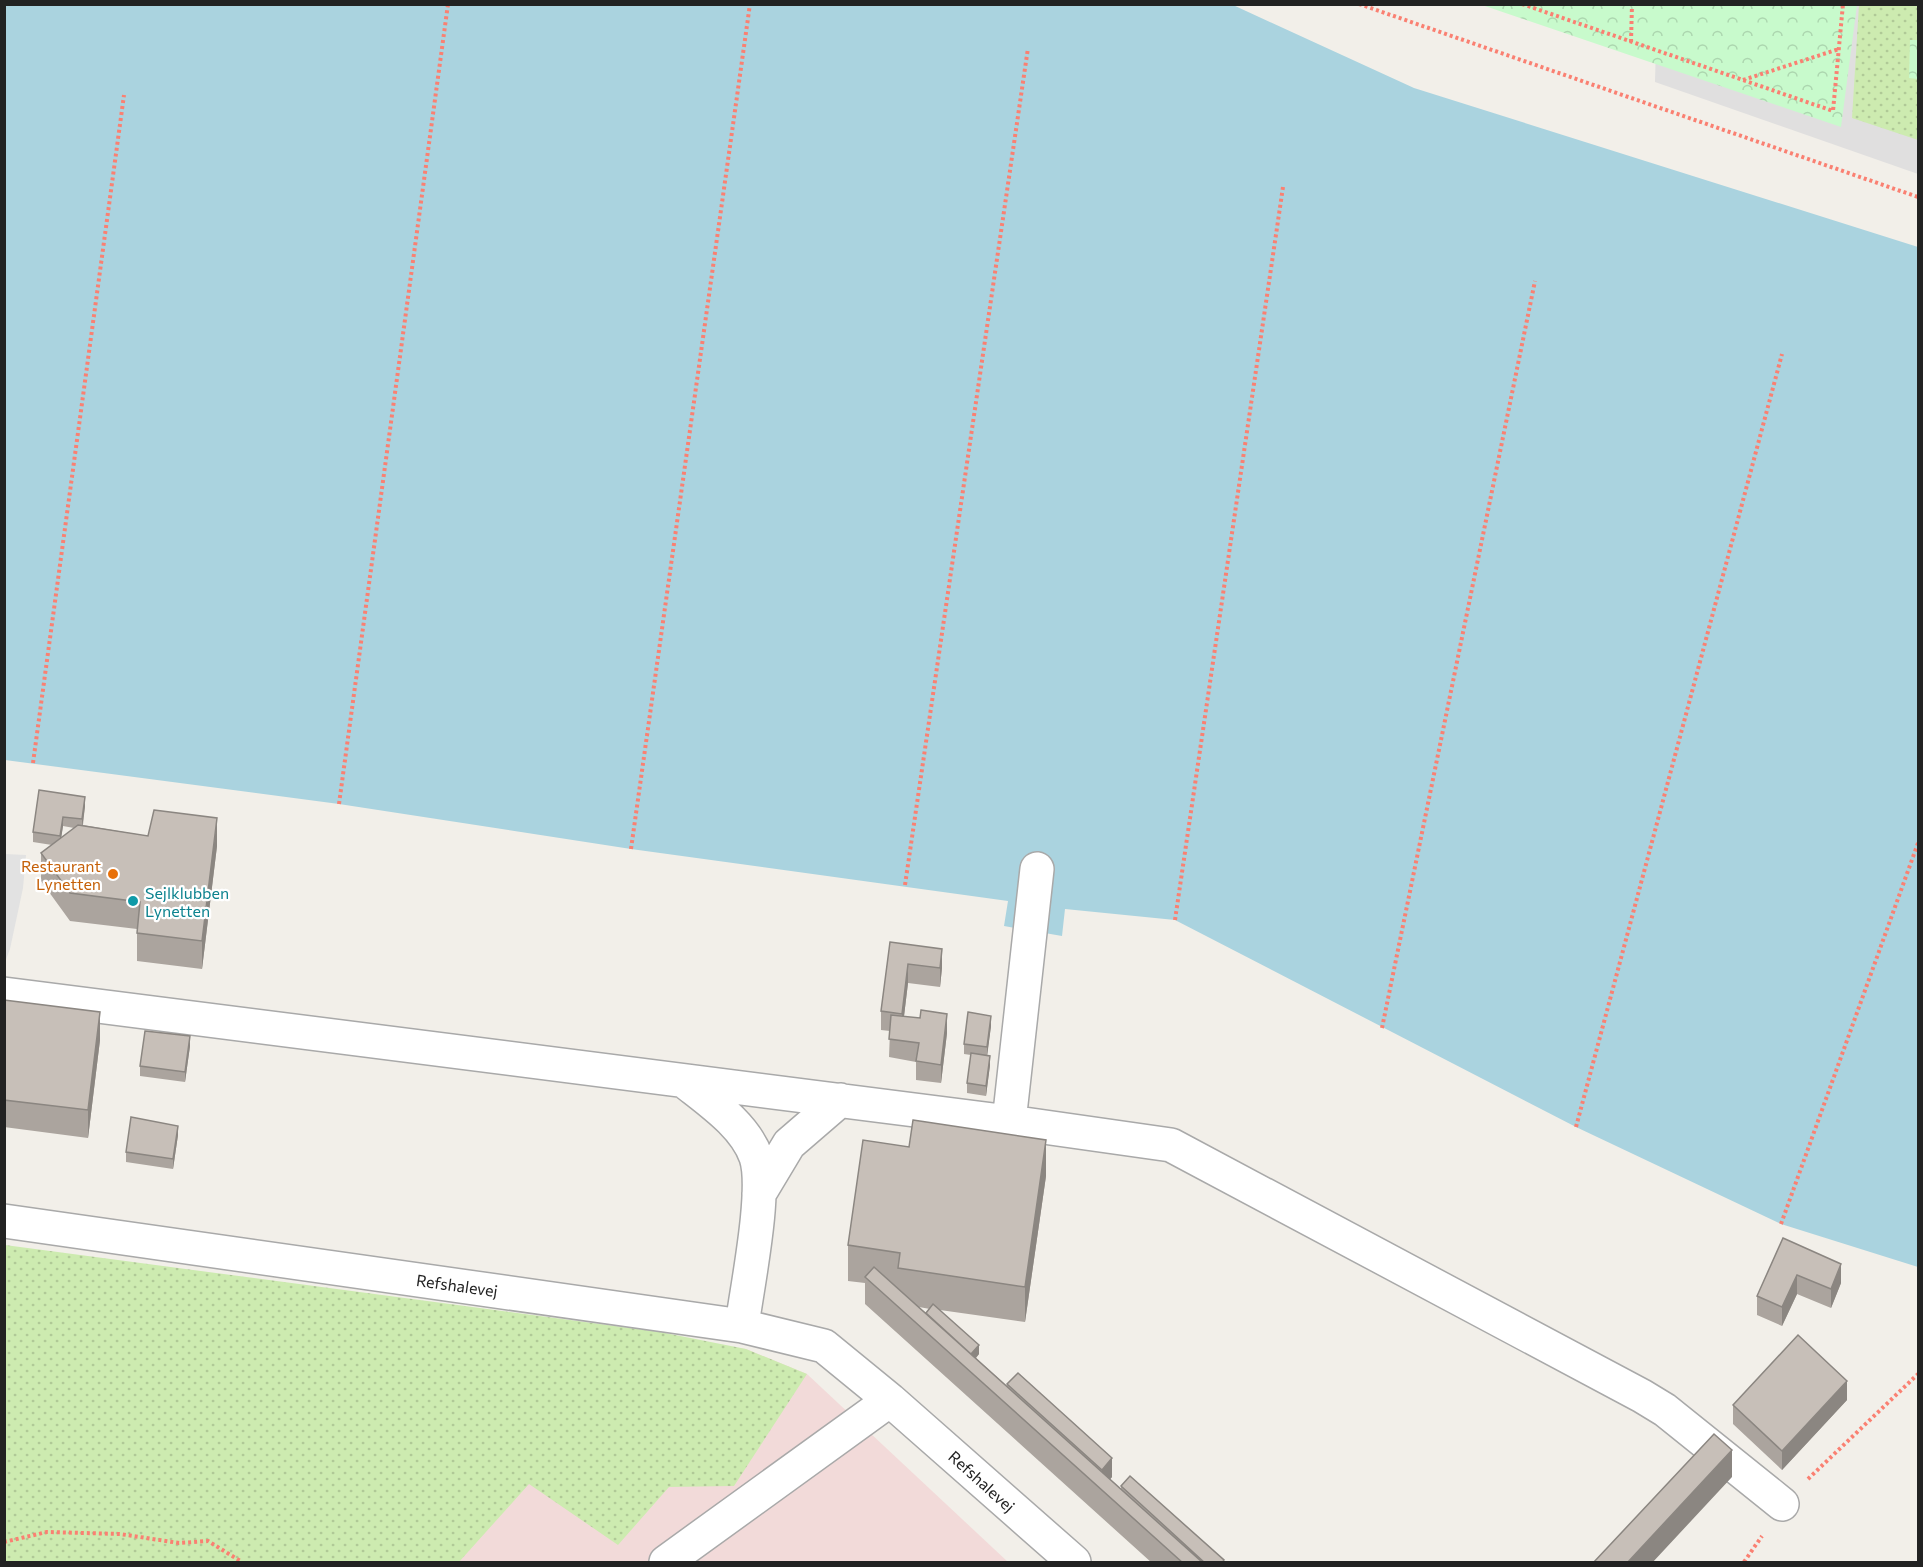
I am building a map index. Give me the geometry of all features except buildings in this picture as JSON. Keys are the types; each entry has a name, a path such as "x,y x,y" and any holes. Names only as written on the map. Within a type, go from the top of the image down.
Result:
{"street":[{"path":"1009,1122 1037,869"},
{"path":"4,994 840,1100 1171,1145 1642,1396 1665,1410 1782,1504"},
{"path":"684,1081 737,1127 756,1157 759,1194 742,1326"},
{"path":"759,1194 789,1144 804,1128 840,1100"},
{"name":"Refshalevej","path":"4,1221 742,1326 824,1346 890,1400 1074,1563"},
{"path":"666,1563 890,1400"}],"path":[{"path":"339,804 448,4"},
{"path":"631,849 750,4"},
{"path":"1359,4 1918,197"},
{"path":"1522,4 1833,111 1843,4"},
{"path":"1631,42 1632,4"},
{"path":"905,885 1028,48"},
{"path":"1742,80 1839,49"},
{"path":"33,764 124,96"},
{"path":"1175,920 1283,187"},
{"path":"1382,1028 1534,281"},
{"path":"1576,1127 1782,354"},
{"path":"1781,1224 1918,843"},
{"path":"1782,1504 1918,1374"},
{"path":"4,1542 47,1532 120,1534 179,1543 208,1541 242,1563"}],"shaded area":[{"path":"1657,5 1918,5 1918,174 1655,82"},
{"path":"5,854 26,855 23,888 5,962"},
{"path":"5,1247 746,1349 807,1374 1008,1562 5,1562"}],"green space":[{"path":"1482,5 1857,5 1841,127"},
{"path":"1859,5 1918,5 1918,140 1852,118"},
{"path":"1910,40 1918,40 1918,79 1909,78"},
{"path":"5,1245 660,1332 746,1349 807,1374 734,1486 669,1487 618,1545 529,1484 459,1562 5,1562"}],"water":[{"path":"5,5 1233,5 1414,88 1918,247 1918,1267 1781,1224 1576,1127 1175,920 1065,909 1062,936 1004,926 1008,901 631,849 339,804 5,760"}],"place":[{"name":"Restaurant Lynetten","path":"113,874"},
{"name":"Sejlklubben Lynetten","path":"133,901"}]}
